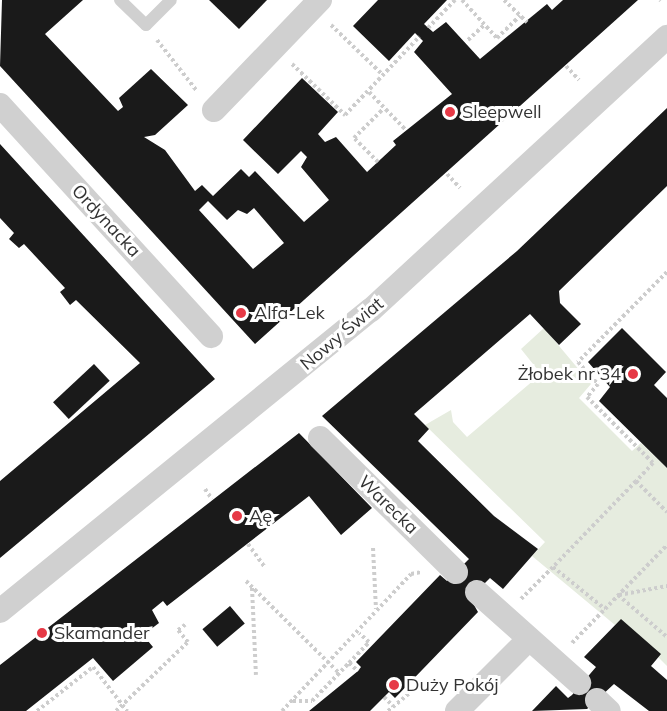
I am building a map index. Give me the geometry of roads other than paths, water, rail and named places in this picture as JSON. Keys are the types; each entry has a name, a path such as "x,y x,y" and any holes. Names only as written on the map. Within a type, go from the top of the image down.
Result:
{"street":[{"path":"214,110 316,4"},
{"name":"Nowy Świat","path":"0,611 371,310 667,37"},
{"name":"Ordynacka","path":"0,105 212,336"},
{"name":"Warecka","path":"320,438 456,572"},
{"path":"477,592 579,683"},
{"path":"457,711 529,639"}],"lane":[{"path":"120,0 146,26 171,0"}],"place":[{"name":"Sleepwell","path":"450,112"},
{"name":"Alfa-Lek","path":"241,313"},
{"name":"Żłobek nr 34","path":"633,374"},
{"name":"Ąę","path":"237,516"},
{"name":"Skamander","path":"42,633"},
{"name":"Duży Pokój","path":"394,685"}]}
